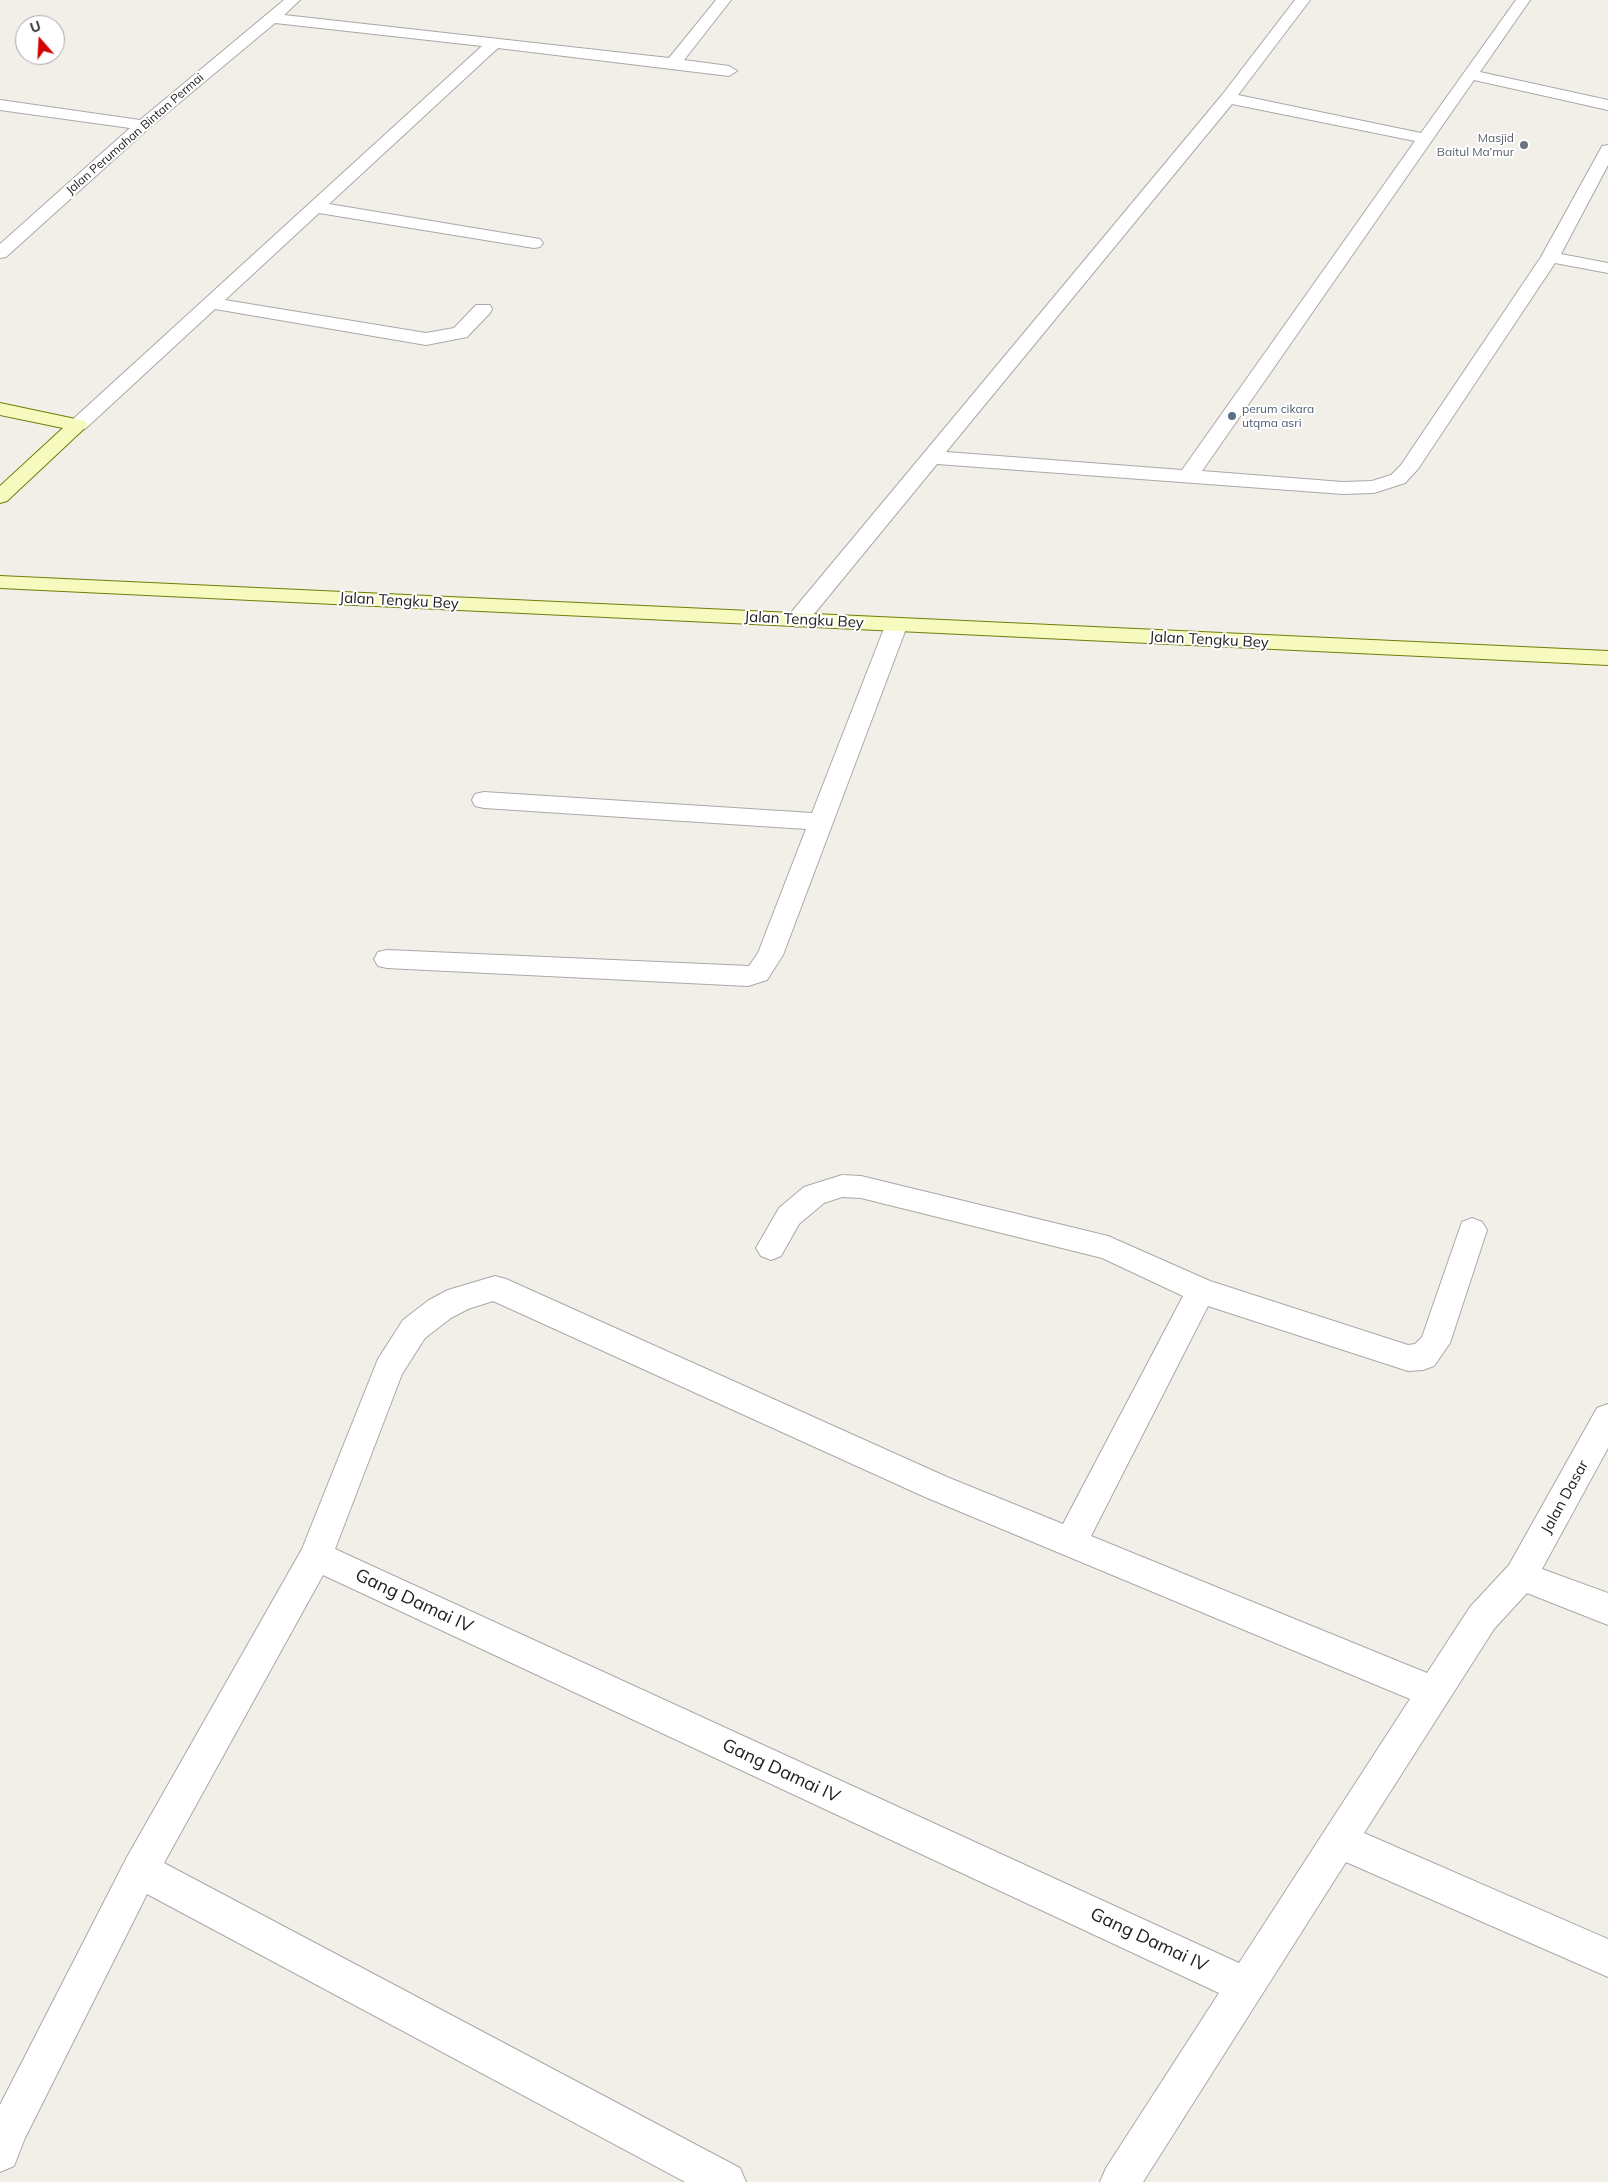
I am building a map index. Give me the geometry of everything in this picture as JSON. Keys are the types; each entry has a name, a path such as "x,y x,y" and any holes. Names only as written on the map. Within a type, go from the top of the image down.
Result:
{"main road":[{"path":"0,409 78,424"},
{"path":"0,497 78,424"},
{"name":"Jalan Tengku Bey","path":"0,582 896,626 1608,658"}],"street":[{"name":"Jalan Perumahan Bintan Permai","path":"0,253 144,125 293,0"},
{"path":"673,64 724,0"},
{"path":"797,620 1228,98 1303,0"},
{"path":"1188,476 1523,0"},
{"path":"272,18 729,71"},
{"path":"78,424 494,43"},
{"path":"1471,75 1608,105"},
{"path":"1228,98 1427,139"},
{"path":"0,105 144,125"},
{"path":"930,457 1343,488 1374,487 1398,479 1408,469 1550,258 1608,150"},
{"path":"314,207 534,244"},
{"path":"1550,258 1608,268"},
{"path":"210,302 426,339 460,333 483,310"},
{"path":"388,959 748,976 758,973 770,956 896,626"},
{"path":"484,800 821,822"},
{"path":"771,1248 789,1216 814,1195 842,1186 861,1187 1108,1248 1201,1291 1408,1358 1422,1357 1435,1343 1472,1230"},
{"path":"0,2152 10,2127 140,1870 316,1556 389,1368 414,1330 440,1309 459,1299 495,1288 936,1487 1435,1693"},
{"path":"1071,1542 1201,1291"},
{"name":"Jalan Dasar","path":"1120,2182 1248,1986 1482,1618 1520,1576 1608,1418"},
{"name":"Gang Damai IV","path":"316,1556 1248,1986"},
{"path":"1520,1576 1608,1609"},
{"path":"1340,1841 1608,1958"},
{"path":"140,1870 726,2182"}],"place":[{"name":"Masjid Baitul Ma’mur","path":"1524,145"},
{"name":"perum cikara utqma asri","path":"1232,416"}]}
